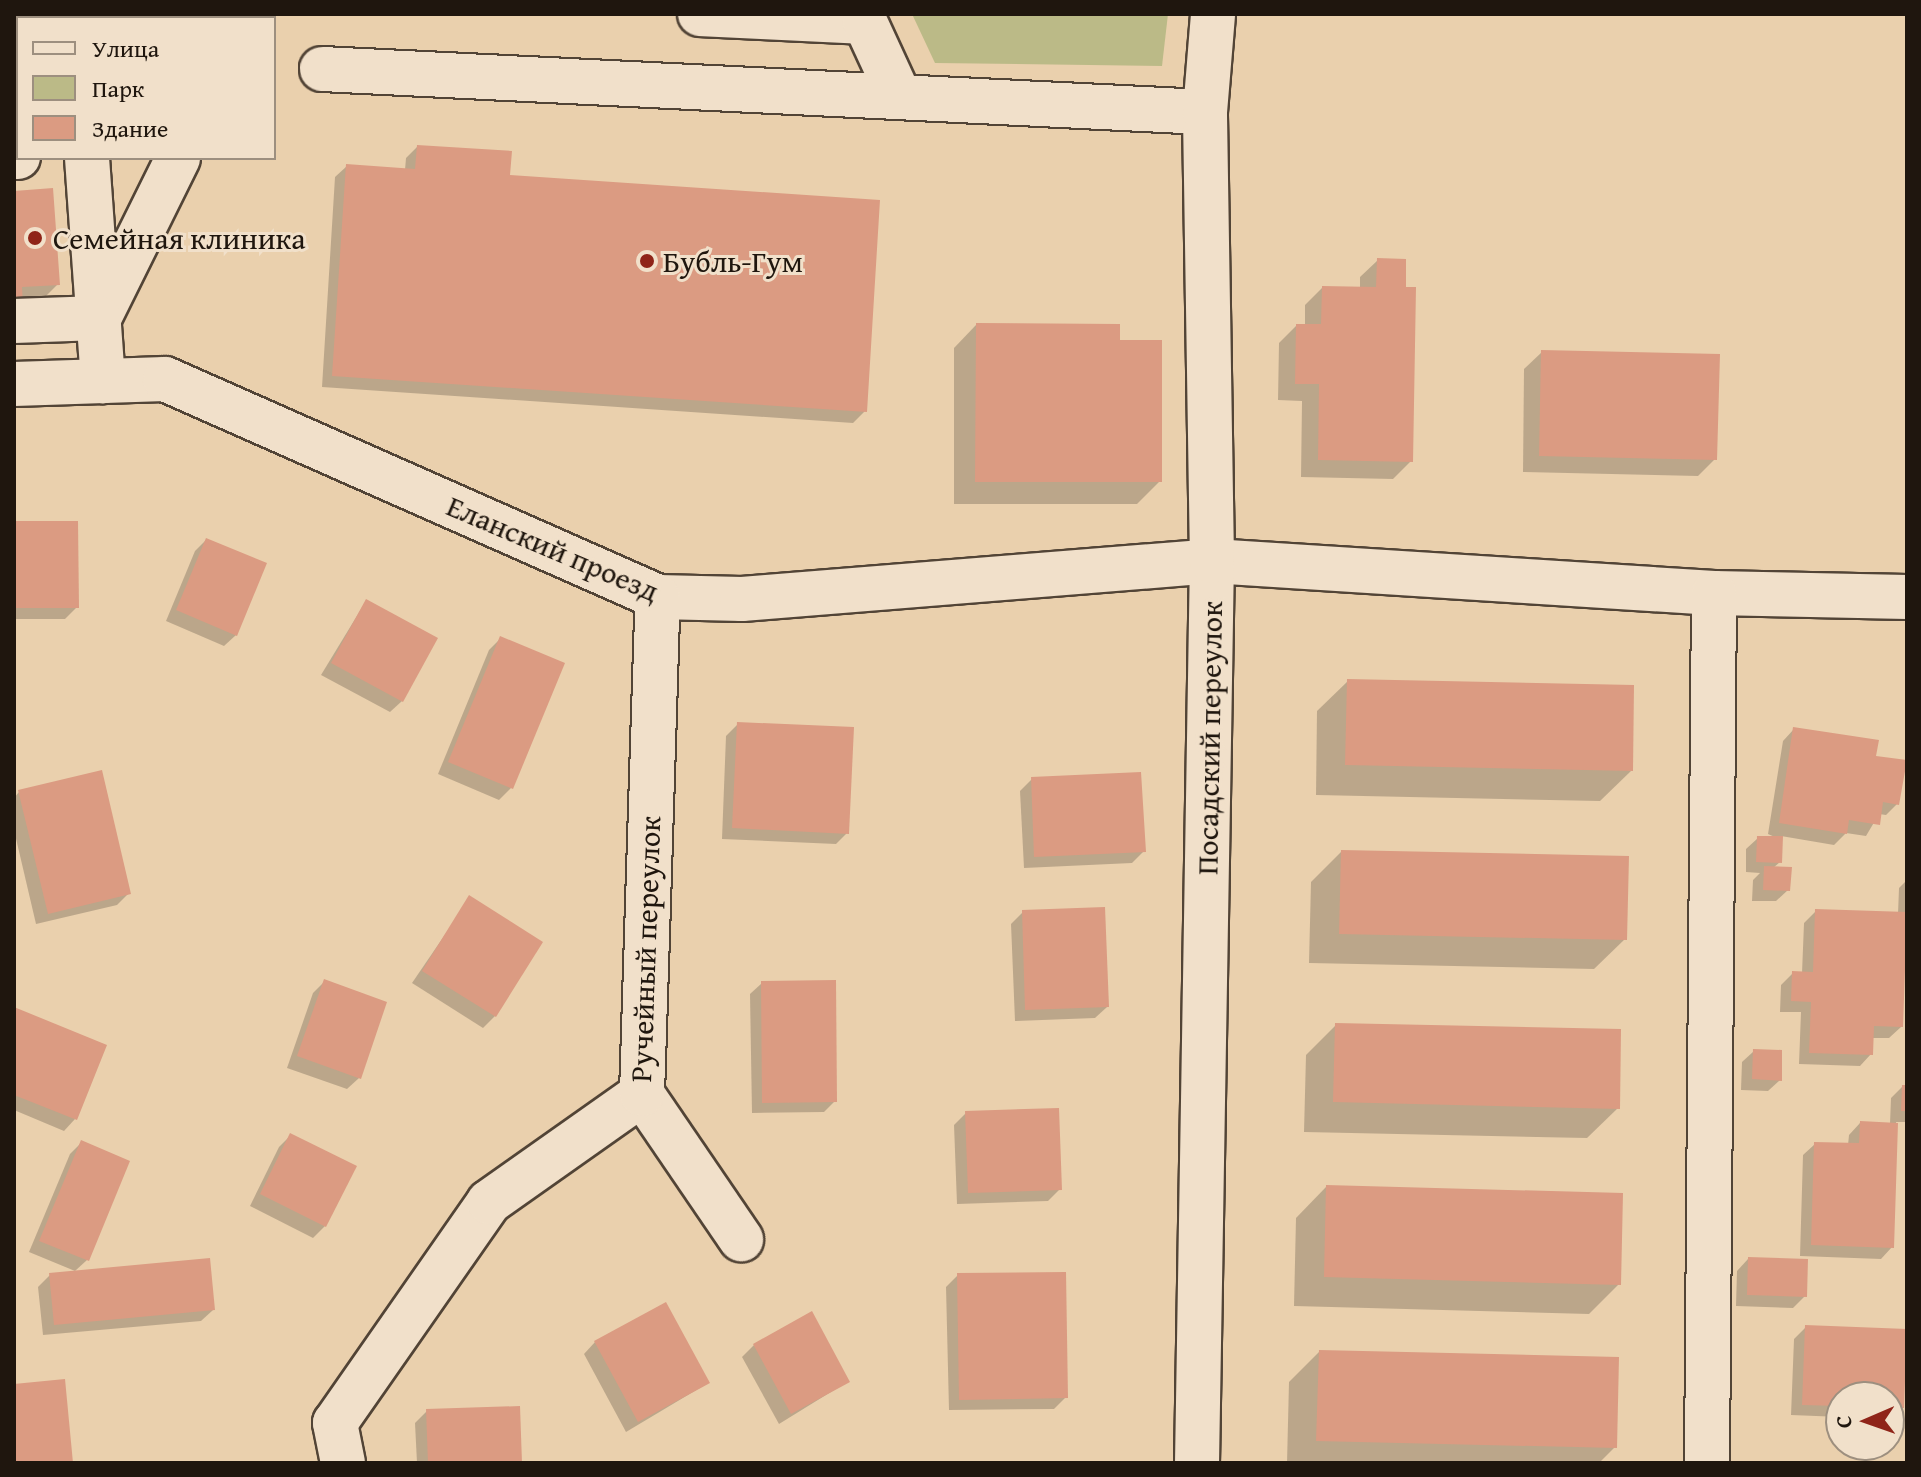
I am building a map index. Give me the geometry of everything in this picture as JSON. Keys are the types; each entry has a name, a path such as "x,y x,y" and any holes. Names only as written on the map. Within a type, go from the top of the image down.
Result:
{"street":[{"path":"700,14 865,22 899,96"},
{"name":"Посадский переулок","path":"1197,1463 1212,561 1205,112 1213,14"},
{"path":"322,69 1205,112"},
{"path":"87,160 103,381"},
{"path":"99,318 177,160"},
{"path":"14,321 99,318"},
{"name":"Еланский проезд","path":"14,384 165,379 658,597 742,599 1212,561 1714,593 1907,597"},
{"path":"1707,1463 1714,593"},
{"name":"Ручейный переулок","path":"343,1463 335,1423 489,1202 642,1094 658,597"},
{"path":"642,1094 741,1239"}],"green space":[{"path":"14,14 229,14 16,16 14,129"},
{"path":"912,14 1168,14 1162,66 935,63"}],"building":[{"path":"417,145 512,151 510,175 880,200 867,412 332,376 346,164 415,169"},
{"name":"Семейная клиника","path":"53,188 60,285 22,287 23,306 14,307 14,191"},
{"path":"1377,258 1406,259 1406,287 1416,287 1413,462 1318,460 1319,384 1295,384 1296,324 1321,324 1322,286 1376,287"},
{"path":"976,323 1120,324 1120,340 1162,340 1162,482 975,482"},
{"path":"1541,350 1720,354 1717,460 1539,456"},
{"path":"14,521 78,521 79,608 14,608"},
{"path":"206,538 267,563 237,636 176,610"},
{"path":"366,599 438,638 403,702 331,663"},
{"path":"500,636 565,663 513,789 448,762"},
{"path":"1347,679 1634,685 1633,771 1345,765"},
{"path":"737,722 854,727 849,834 732,828"},
{"path":"1793,727 1879,740 1876,756 1907,760 1899,805 1883,802 1880,825 1849,820 1847,834 1779,823"},
{"path":"102,770 131,894 48,914 18,790"},
{"path":"1141,772 1146,852 1034,857 1031,777"},
{"path":"1757,836 1783,836 1782,863 1756,862"},
{"path":"1341,850 1629,856 1627,940 1339,934"},
{"path":"1764,866 1792,867 1790,891 1763,890"},
{"path":"469,895 543,942 496,1017 422,971"},
{"path":"1105,907 1109,1007 1025,1010 1022,910"},
{"path":"1815,909 1907,912 1903,1027 1874,1026 1873,1055 1809,1053 1811,1002 1791,1001 1792,971 1813,972"},
{"path":"324,979 387,1002 361,1079 297,1056"},
{"path":"836,980 837,1102 762,1103 761,981"},
{"path":"14,1007 107,1045 77,1120 14,1095"},
{"path":"1335,1023 1621,1029 1620,1109 1333,1102"},
{"path":"1753,1049 1782,1050 1782,1081 1752,1079"},
{"path":"1902,1085 1907,1085 1907,1111 1901,1111"},
{"path":"1059,1108 1062,1190 968,1193 965,1111"},
{"path":"1860,1121 1898,1123 1894,1248 1811,1245 1814,1142 1859,1143"},
{"path":"290,1133 357,1166 326,1227 260,1194"},
{"path":"81,1140 130,1161 89,1261 39,1241"},
{"path":"1326,1185 1623,1193 1621,1285 1324,1277"},
{"path":"1748,1257 1808,1259 1807,1297 1747,1295"},
{"path":"210,1258 215,1310 54,1325 49,1273"},
{"path":"1066,1272 1068,1398 959,1400 957,1273"},
{"path":"666,1302 710,1383 638,1422 594,1341"},
{"path":"812,1311 850,1382 791,1414 753,1344"},
{"path":"1805,1325 1907,1329 1905,1382 1825,1381 1825,1406 1802,1405"},
{"path":"1319,1350 1619,1357 1617,1448 1316,1441"},
{"path":"65,1379 73,1463 14,1463 14,1384"},
{"path":"520,1406 522,1463 428,1463 426,1409"}],"place":[{"name":"Семейная клиника","path":"35,238"},
{"name":"Бубль-Гум","path":"647,261"}]}
